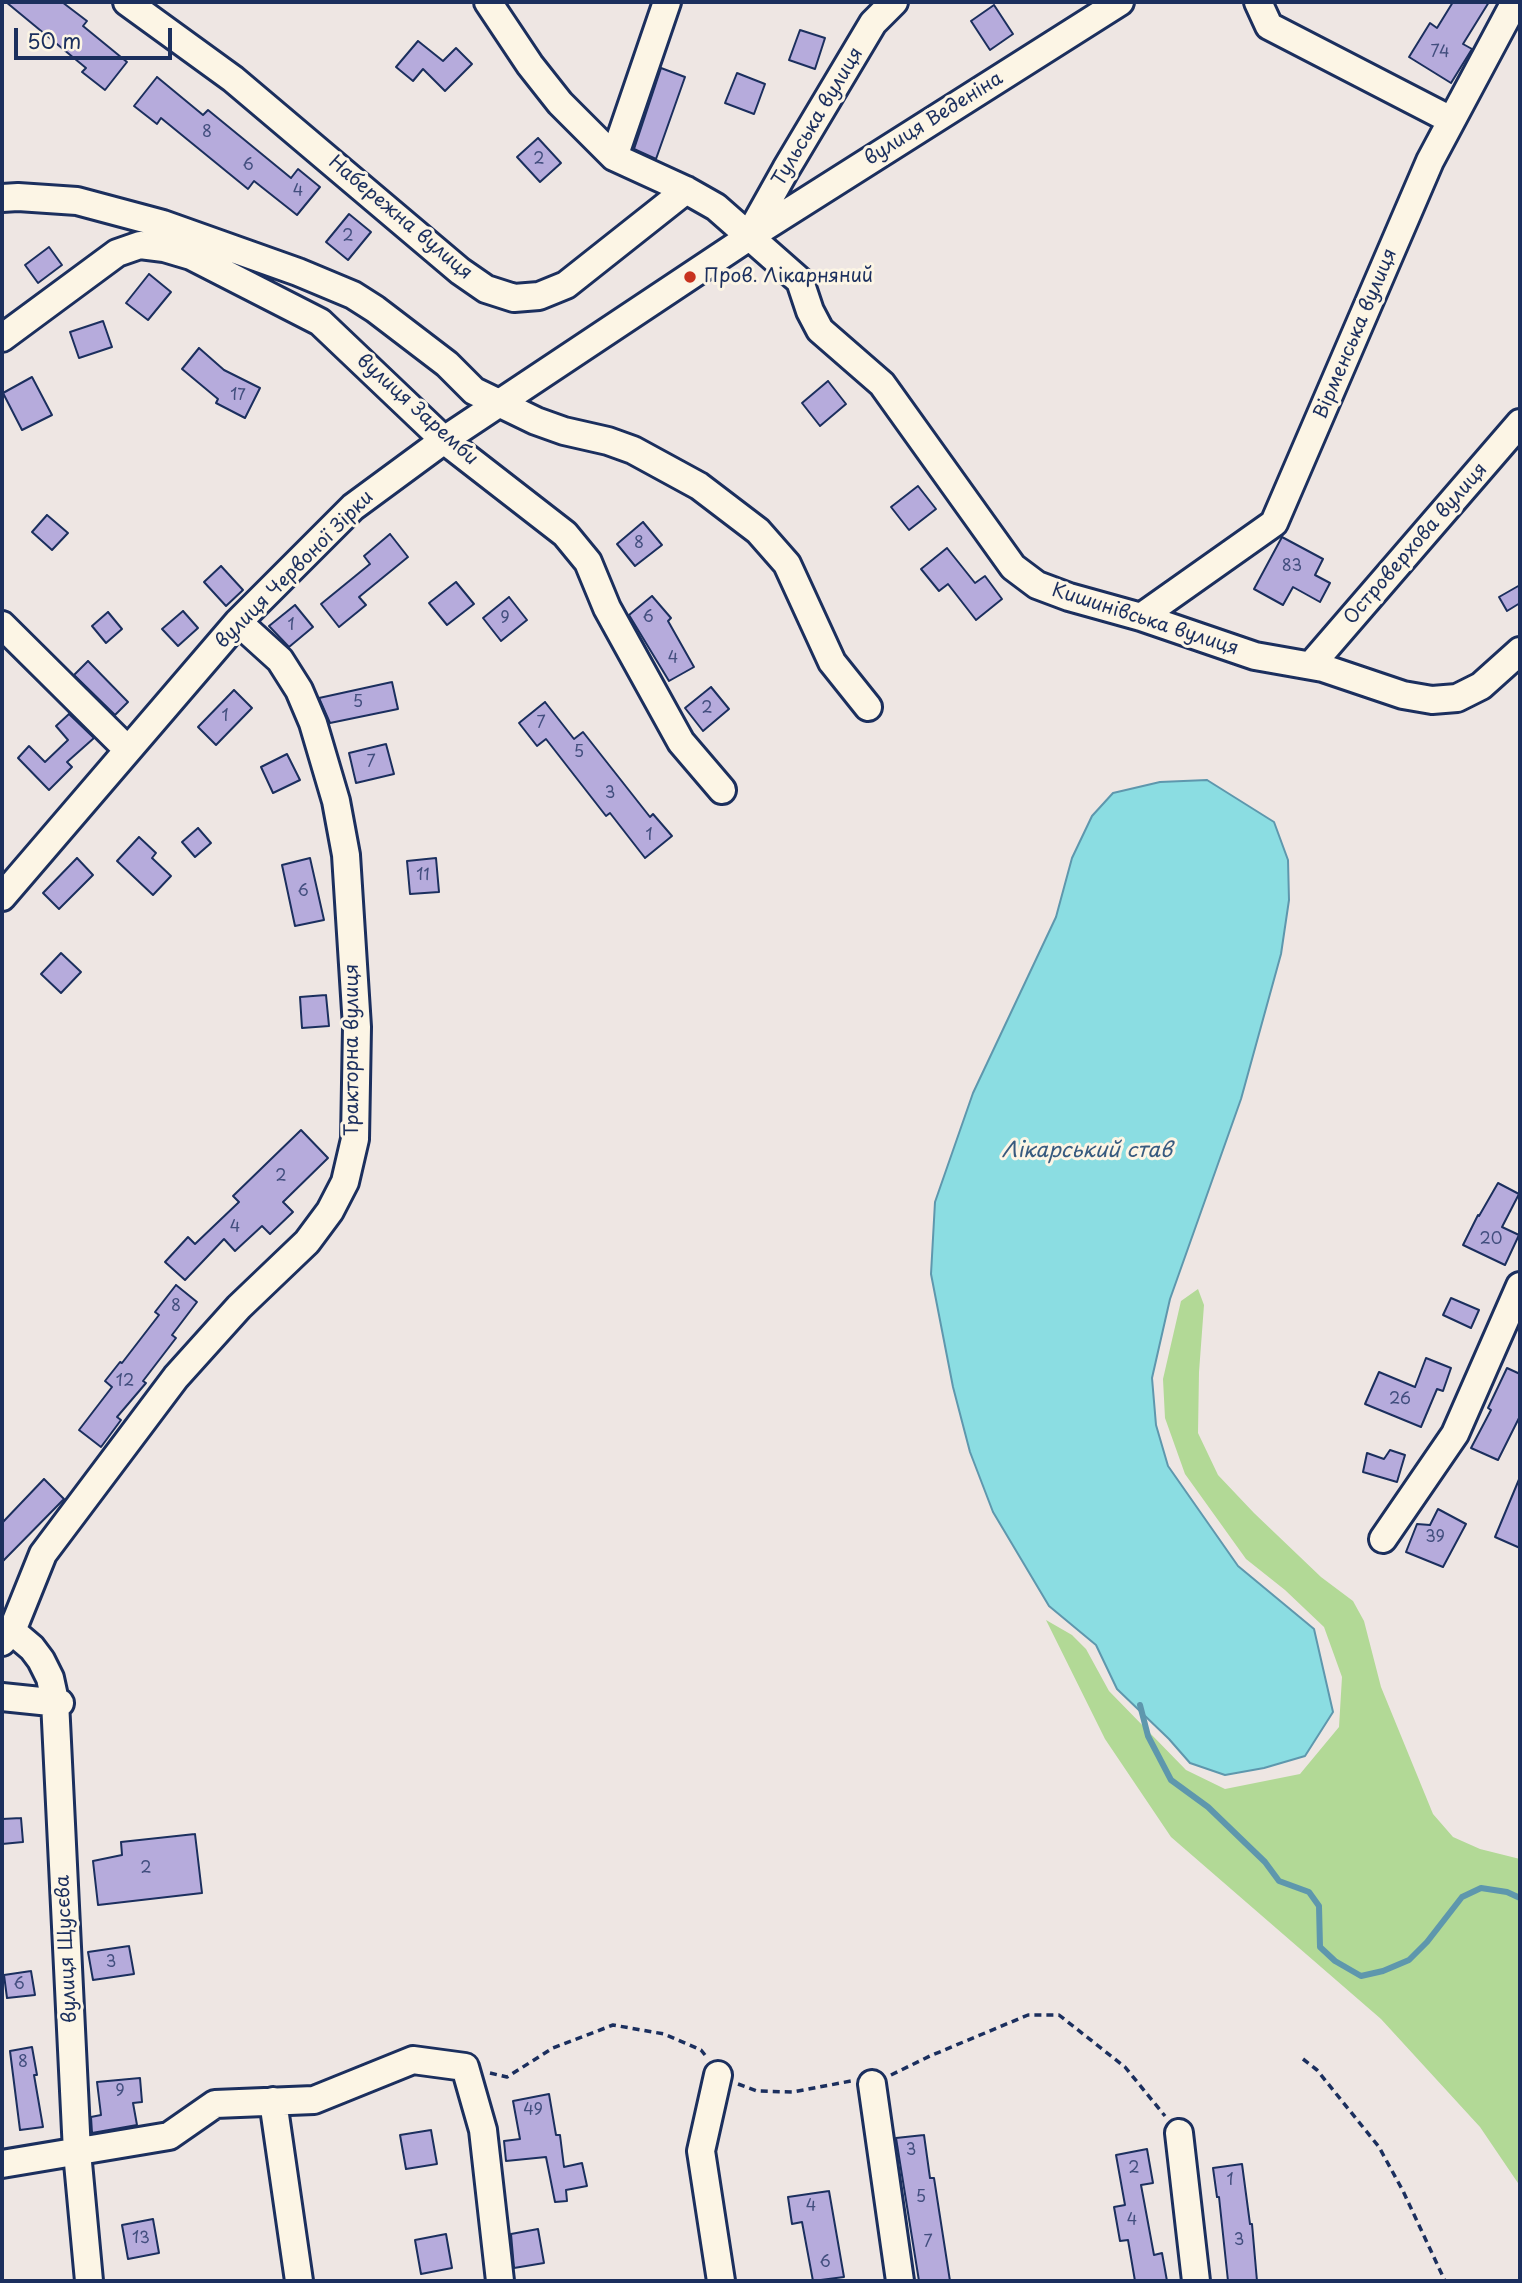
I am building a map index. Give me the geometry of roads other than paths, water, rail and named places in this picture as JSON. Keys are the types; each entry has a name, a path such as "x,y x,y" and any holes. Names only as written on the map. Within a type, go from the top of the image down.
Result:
{"street":[{"name":"Набережна вулиця","path":"127,2 233,79 460,271 486,289 514,298 539,296 566,285 686,190"},
{"path":"488,2 530,65 560,103 614,157 667,2"},
{"name":"Тульська вулиця","path":"749,237 873,23 894,2"},
{"name":"вулиця Веденіна","path":"749,237 1120,2"},
{"path":"1258,2 1269,26 1451,120"},
{"name":"Вірменська вулиця","path":"1141,617 1274,523 1430,161 1515,2"},
{"name":"Кишинівська вулиця","path":"614,157 716,207 800,281 820,330 882,384 1013,566 1037,585 1255,656 1311,665 1403,695 1432,701 1457,698 1481,686 1520,651"},
{"path":"2,198 77,201 163,225 342,290 375,309 447,364 474,391 536,421 633,450 699,486 758,531 787,564 832,662 868,707"},
{"name":"вулиця Червоної Зірки","path":"2,897 238,622 354,507 444,440 749,237"},
{"name":"вулиця Заремби","path":"2,338 117,253 140,245 164,248 191,256 320,322 444,440 565,534 588,562 607,608 681,742 722,790"},
{"name":"Островерхова вулиця","path":"1311,665 1520,423"},
{"name":"Тракторна вулиця","path":"7,1636 43,1554 168,1388 239,1307 307,1242 330,1211 345,1182 355,1139 357,1027 346,855 335,801 313,723 299,690 280,660 238,622"},
{"path":"2,625 128,750"},
{"path":"1383,1539 1455,1434 1520,1286"},
{"name":"вулиця Щусєва","path":"7,1636 32,1647 50,1678 57,1702 77,2152 89,2281"},
{"path":"2,1697 57,1702"},
{"path":"2,2164 169,2136 215,2104 314,2100 413,2060 465,2067 483,2130 500,2281"},
{"path":"718,2076 701,2151 721,2281"},
{"path":"872,2084 900,2281"},
{"path":"273,2101 299,2281"},
{"path":"1179,2133 1196,2281"}],"water":[{"name":"Лікарський став","path":"1207,780 1274,822 1288,860 1289,900 1281,954 1241,1099 1170,1299 1152,1378 1156,1425 1168,1466 1238,1566 1314,1629 1333,1712 1305,1756 1264,1768 1225,1775 1190,1763 1117,1689 1096,1645 1049,1606 993,1512 970,1452 953,1387 931,1274 935,1202 973,1093 1056,917 1072,858 1092,816 1113,793 1160,782"}],"waterway":[{"path":"1140,1705 1148,1736 1171,1780 1208,1807 1265,1862 1279,1881 1309,1892 1319,1906 1320,1947 1335,1961 1361,1976 1383,1971 1409,1960 1427,1942 1462,1897 1481,1888 1507,1892 1520,1898"}],"place":[{"name":"Пров. Лікарняний","path":"690,277"}]}
